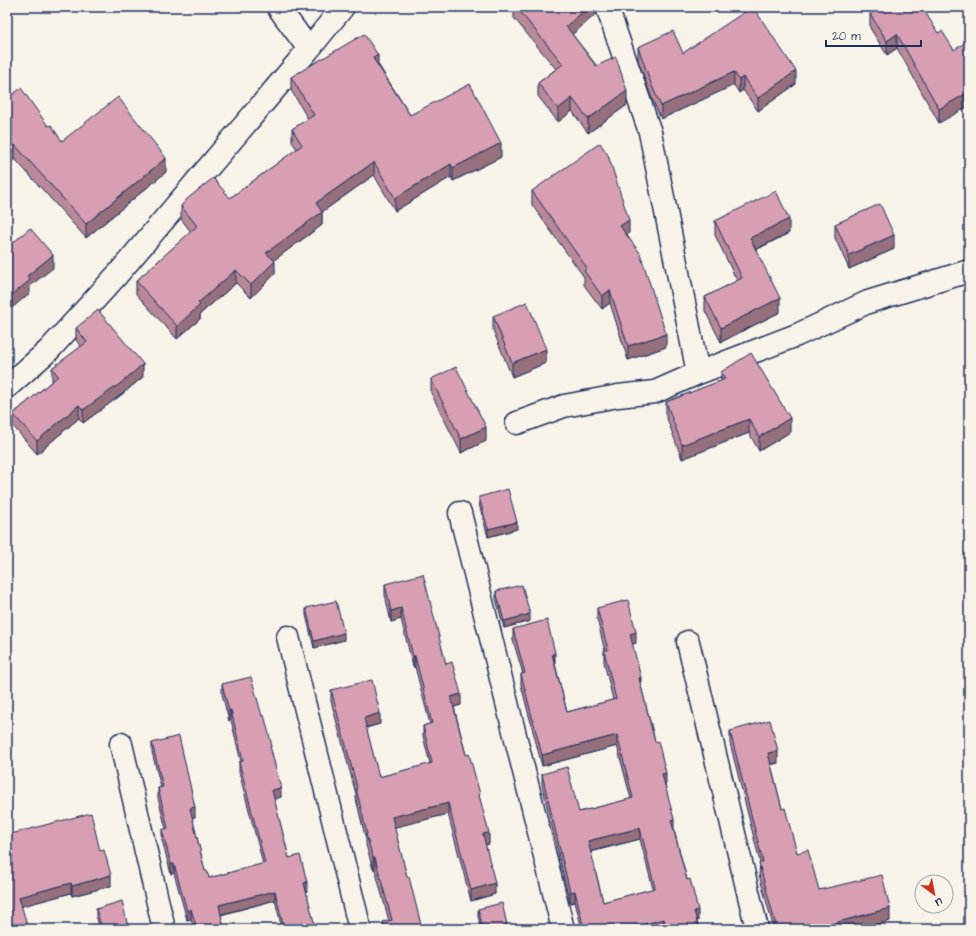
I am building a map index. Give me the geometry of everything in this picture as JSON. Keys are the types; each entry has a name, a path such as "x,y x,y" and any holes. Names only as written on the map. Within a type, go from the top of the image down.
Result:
{"street":[{"path":"278,7 309,49"},
{"path":"7,386 49,350 117,275 343,7"},
{"path":"607,7 650,132 698,373"},
{"path":"517,423 564,406 618,396 655,392 698,373 797,335 868,302 969,271"},
{"path":"460,513 563,929"},
{"path":"288,637 360,929"},
{"path":"688,642 757,929"},
{"path":"121,744 164,929"}],"building":[{"path":"516,7 589,7 566,26 596,66 616,57 627,91 588,119 572,98 558,109 538,83 563,64"},
{"path":"752,7 796,71 758,98 743,77 739,80 734,72 661,106 638,47 673,31 683,53"},
{"path":"881,7 922,7 938,33 942,31 954,50 969,40 969,92 939,109 897,34 887,41 870,14"},
{"path":"364,34 378,55 373,58 410,115 470,84 501,143 453,168 451,164 395,198 374,162 316,203 322,212 266,253 275,261 251,285 236,270 198,303 200,305 177,326 136,281 197,226 181,206 187,199 213,178 230,198 302,145 292,129 314,115 291,77"},
{"path":"21,88 48,126 51,125 62,141 118,97 166,158 86,224 15,145 7,151 7,99"},
{"path":"600,143 608,155 629,220 620,226 640,253 666,334 628,346 610,290 602,296 584,271 587,268 532,191"},
{"path":"776,191 789,219 750,238 780,298 721,328 705,297 742,278 715,221"},
{"path":"880,204 894,235 849,255 835,224"},
{"path":"30,228 53,255 27,276 30,280 7,299 7,248"},
{"path":"527,302 546,349 512,363 493,316"},
{"path":"98,310 143,364 121,383 83,410 79,405 37,441 13,414 58,376 52,368 87,342 76,328"},
{"path":"751,353 790,418 759,437 749,419 682,445 666,402 725,379 721,372"},
{"path":"456,367 486,427 461,439 431,379"},
{"path":"508,489 517,522 488,529 479,497"},
{"path":"423,574 446,664 452,662 461,694 451,697 466,755 469,754 480,794 489,833 483,834 495,883 471,890 448,803 392,817 422,929 385,929 383,922 392,920 375,858 373,858 366,834 357,787 331,690 372,680 380,713 364,718 379,777 432,763 423,726 432,723 415,656 413,656 401,608 391,611 385,584"},
{"path":"522,585 530,614 504,621 496,591"},
{"path":"628,600 636,632 630,634 641,678 639,678 655,742 658,741 666,773 662,774 674,819 671,820 687,880 690,879 698,910 694,911 699,929 666,929 664,919 626,929 584,929 575,891 570,892 542,774 567,767 579,812 633,798 617,735 542,755 521,674 525,673 513,629 547,620 555,653 552,654 567,712 616,699 604,651 608,650 597,608","holes":["640,828 655,888 603,902 588,841"]},
{"path":"336,601 344,633 314,641 306,608"},
{"path":"251,677 262,716 264,715 281,788 272,790 289,858 300,855 307,882 304,883 315,926 310,927 311,929 284,929 275,891 219,905 224,929 197,929 191,909 187,911 174,864 171,864 162,830 168,828 158,788 163,787 152,743 179,736 195,807 190,808 205,871 207,871 209,878 265,863 239,762 243,761 231,710 229,711 222,684"},
{"path":"770,720 778,751 768,753 782,809 785,808 797,853 808,850 819,890 882,875 890,908 831,924 832,929 777,929 759,863 763,862 730,731"},
{"path":"91,813 100,851 104,850 111,875 72,886 71,883 19,897 28,929 7,929 7,835"},
{"path":"122,901 128,927 121,929 102,929 96,909"},
{"path":"502,903 508,929 483,929 478,909"}]}
